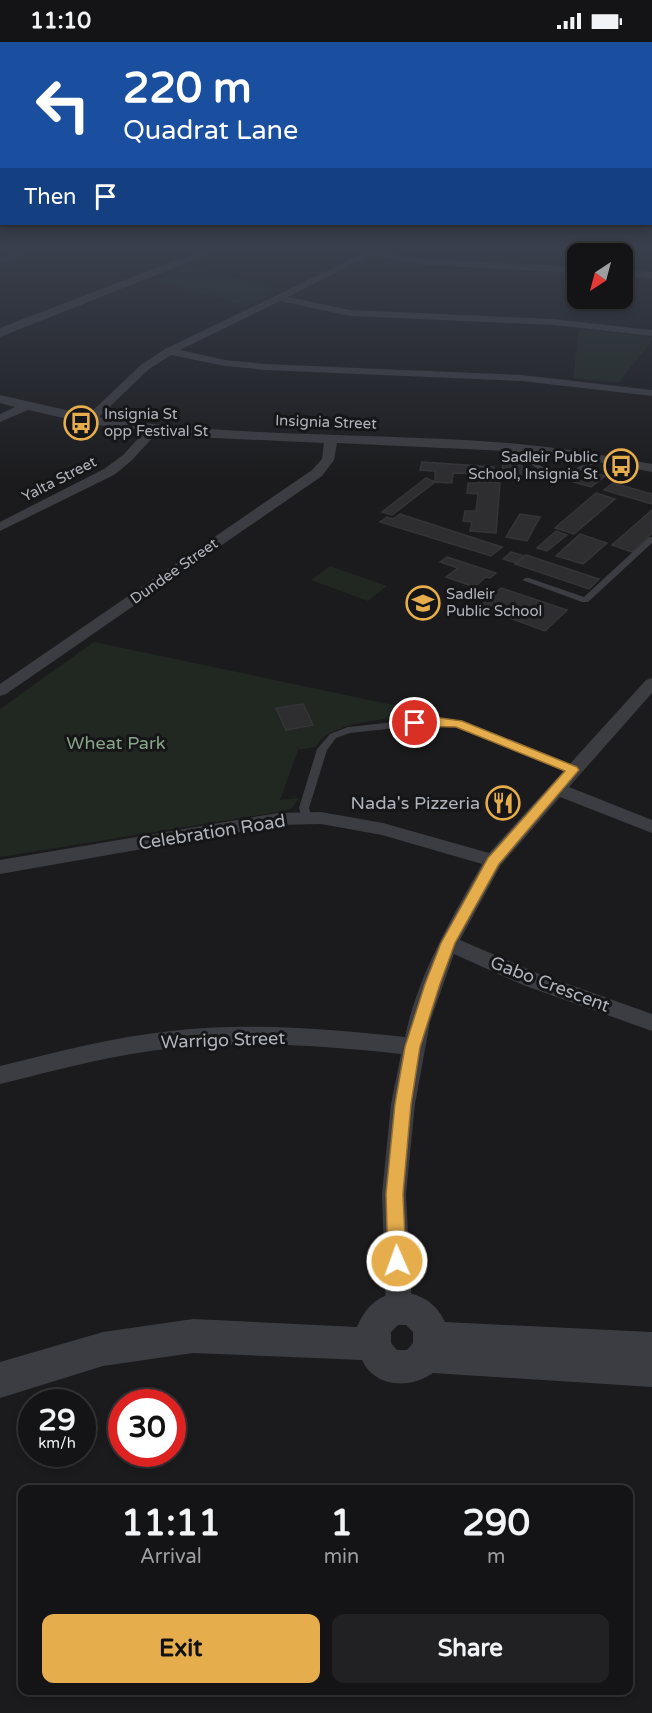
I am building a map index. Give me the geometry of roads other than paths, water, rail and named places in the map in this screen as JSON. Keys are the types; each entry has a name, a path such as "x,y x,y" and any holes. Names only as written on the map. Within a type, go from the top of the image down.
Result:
{"street":[{"path":"0,333 18,326"},
{"path":"90,420 145,367 169,351 220,326"},
{"path":"589,326 652,333"},
{"path":"169,351 225,363 265,368 522,378 652,393"},
{"name":"Insignia Street","path":"0,399 90,420 154,429 530,449 652,468"},
{"path":"0,418 27,406"},
{"name":"Yalta Street","path":"0,527 109,472 127,458 154,429"},
{"name":"Dundee Street","path":"0,691 317,473 328,460 331,439"},
{"path":"399,1309 394,1194 403,1104 419,1022 448,943 493,861 652,683"},
{"path":"556,789 652,827"},
{"name":"Celebration Road","path":"0,867 278,819 307,818 321,818 383,830 493,861"},
{"name":"Gabo Crescent","path":"448,943 530,979 652,1023"},
{"name":"Warrigo Street","path":"0,1075 118,1048 198,1037 245,1036 413,1047"},
{"path":"399,1309 415,1312 430,1328 430,1347 411,1366 398,1367 380,1357 372,1344 375,1324 381,1316 399,1309"},
{"path":"0,1380 103,1348 193,1336 372,1344"},
{"path":"430,1347 652,1349"},
{"path":"430,1347 652,1370"}],"lane":[{"path":"530,449 528,459 542,470 574,472 588,468 597,458"},
{"path":"526,580 585,600 652,539"},
{"path":"307,818 304,808 322,749 333,736 348,730 433,721 458,723 573,770"}],"place":[{"name":"Insignia St opp Festival St","path":"81,423"},
{"name":"Sadleir Public School, Insignia St","path":"621,466"},
{"name":"Sadleir Public School","path":"423,603"},
{"name":"Nada's Pizzeria","path":"503,803"}],"park label":[{"name":"Wheat Park","path":"116,743"}]}
